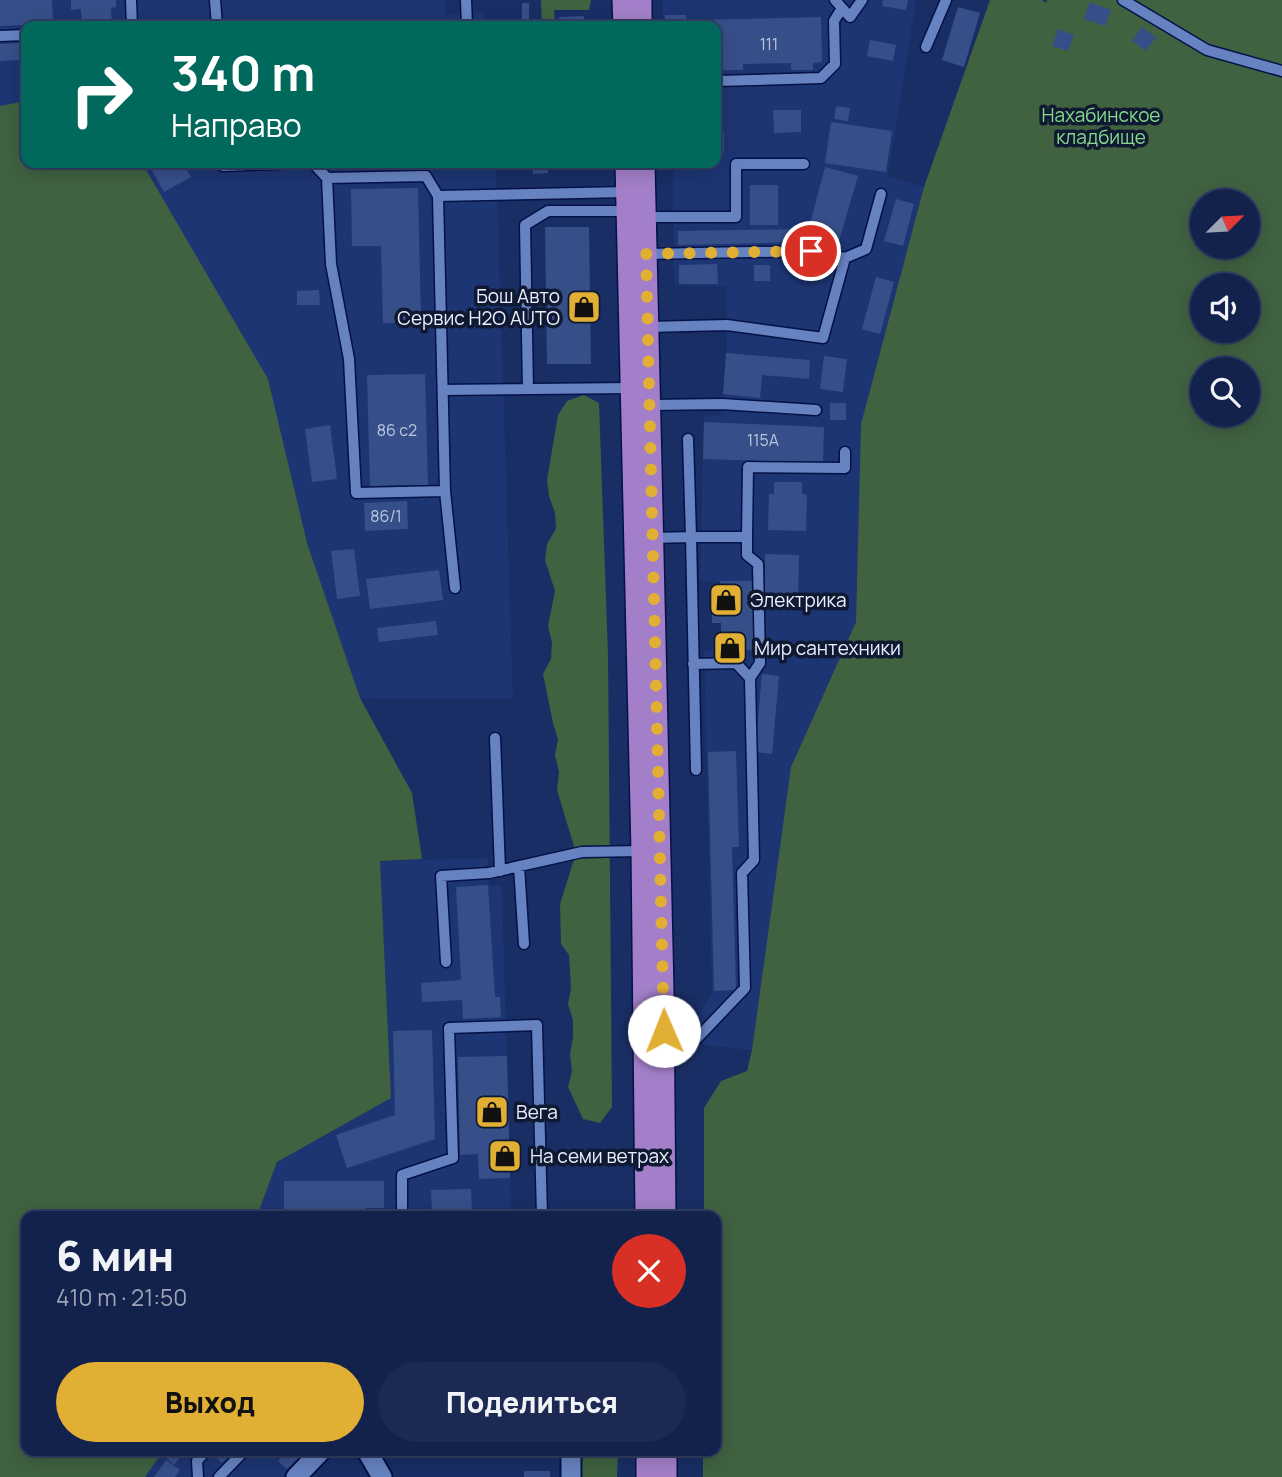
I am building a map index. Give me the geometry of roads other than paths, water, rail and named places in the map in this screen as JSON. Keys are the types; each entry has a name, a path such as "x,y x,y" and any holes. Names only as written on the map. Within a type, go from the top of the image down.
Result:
{"main road":[{"path":"623,0 624,21"},
{"path":"641,0 641,21"},
{"path":"627,168 633,206 646,254 664,1052 665,1211"},
{"path":"643,168 633,206 632,388 642,851 646,1211"},
{"path":"647,1456 647,1477"},
{"path":"666,1456 666,1477"}],"street":[{"path":"296,1477 316,1456"},
{"path":"370,1456 382,1477"},
{"path":"571,1456 572,1477"}],"lane":[{"path":"131,0 132,21"},
{"path":"215,0 217,21"},
{"path":"466,0 467,21"},
{"path":"839,4 850,17 862,0"},
{"path":"926,47 947,0"},
{"path":"1123,0 1207,50 1282,71"},
{"path":"721,81 821,78 835,64 834,21 839,4"},
{"path":"0,36 21,35"},
{"path":"438,196 633,206 736,217 736,164 804,164"},
{"path":"318,168 327,178 331,264 349,359 356,493 445,492"},
{"path":"327,178 425,176 438,196 445,492 455,588"},
{"path":"646,254 811,251 845,258 866,249 881,194"},
{"path":"528,389 525,225 548,211 633,206"},
{"path":"648,327 727,325 823,338 845,258"},
{"path":"443,390 632,388"},
{"path":"650,405 722,404 816,410"},
{"path":"688,439 695,770"},
{"path":"664,1052 685,1051 745,988 742,873 754,860 750,678 760,663 758,564 747,555 748,467 845,468 845,452"},
{"path":"653,538 747,537"},
{"path":"693,664 736,663 750,678"},
{"path":"495,738 500,871"},
{"path":"446,962 440,876 489,873 582,852 642,851"},
{"path":"519,866 524,944"},
{"path":"402,1211 402,1175 453,1158 449,1028 537,1025 542,1211"},
{"path":"198,1477 197,1461 202,1456"},
{"path":"219,1477 239,1456"}],"place":[{"name":"Бош Авто Сервис H2O AUTO","path":"584,307"},
{"name":"Электрика","path":"726,600"},
{"name":"Мир сантехники","path":"730,648"},
{"name":"Вега","path":"492,1112"},
{"name":"На семи ветрах","path":"505,1156"}],"park label":[{"name":"Нахабинское кладбище","path":"1101,126"}]}
